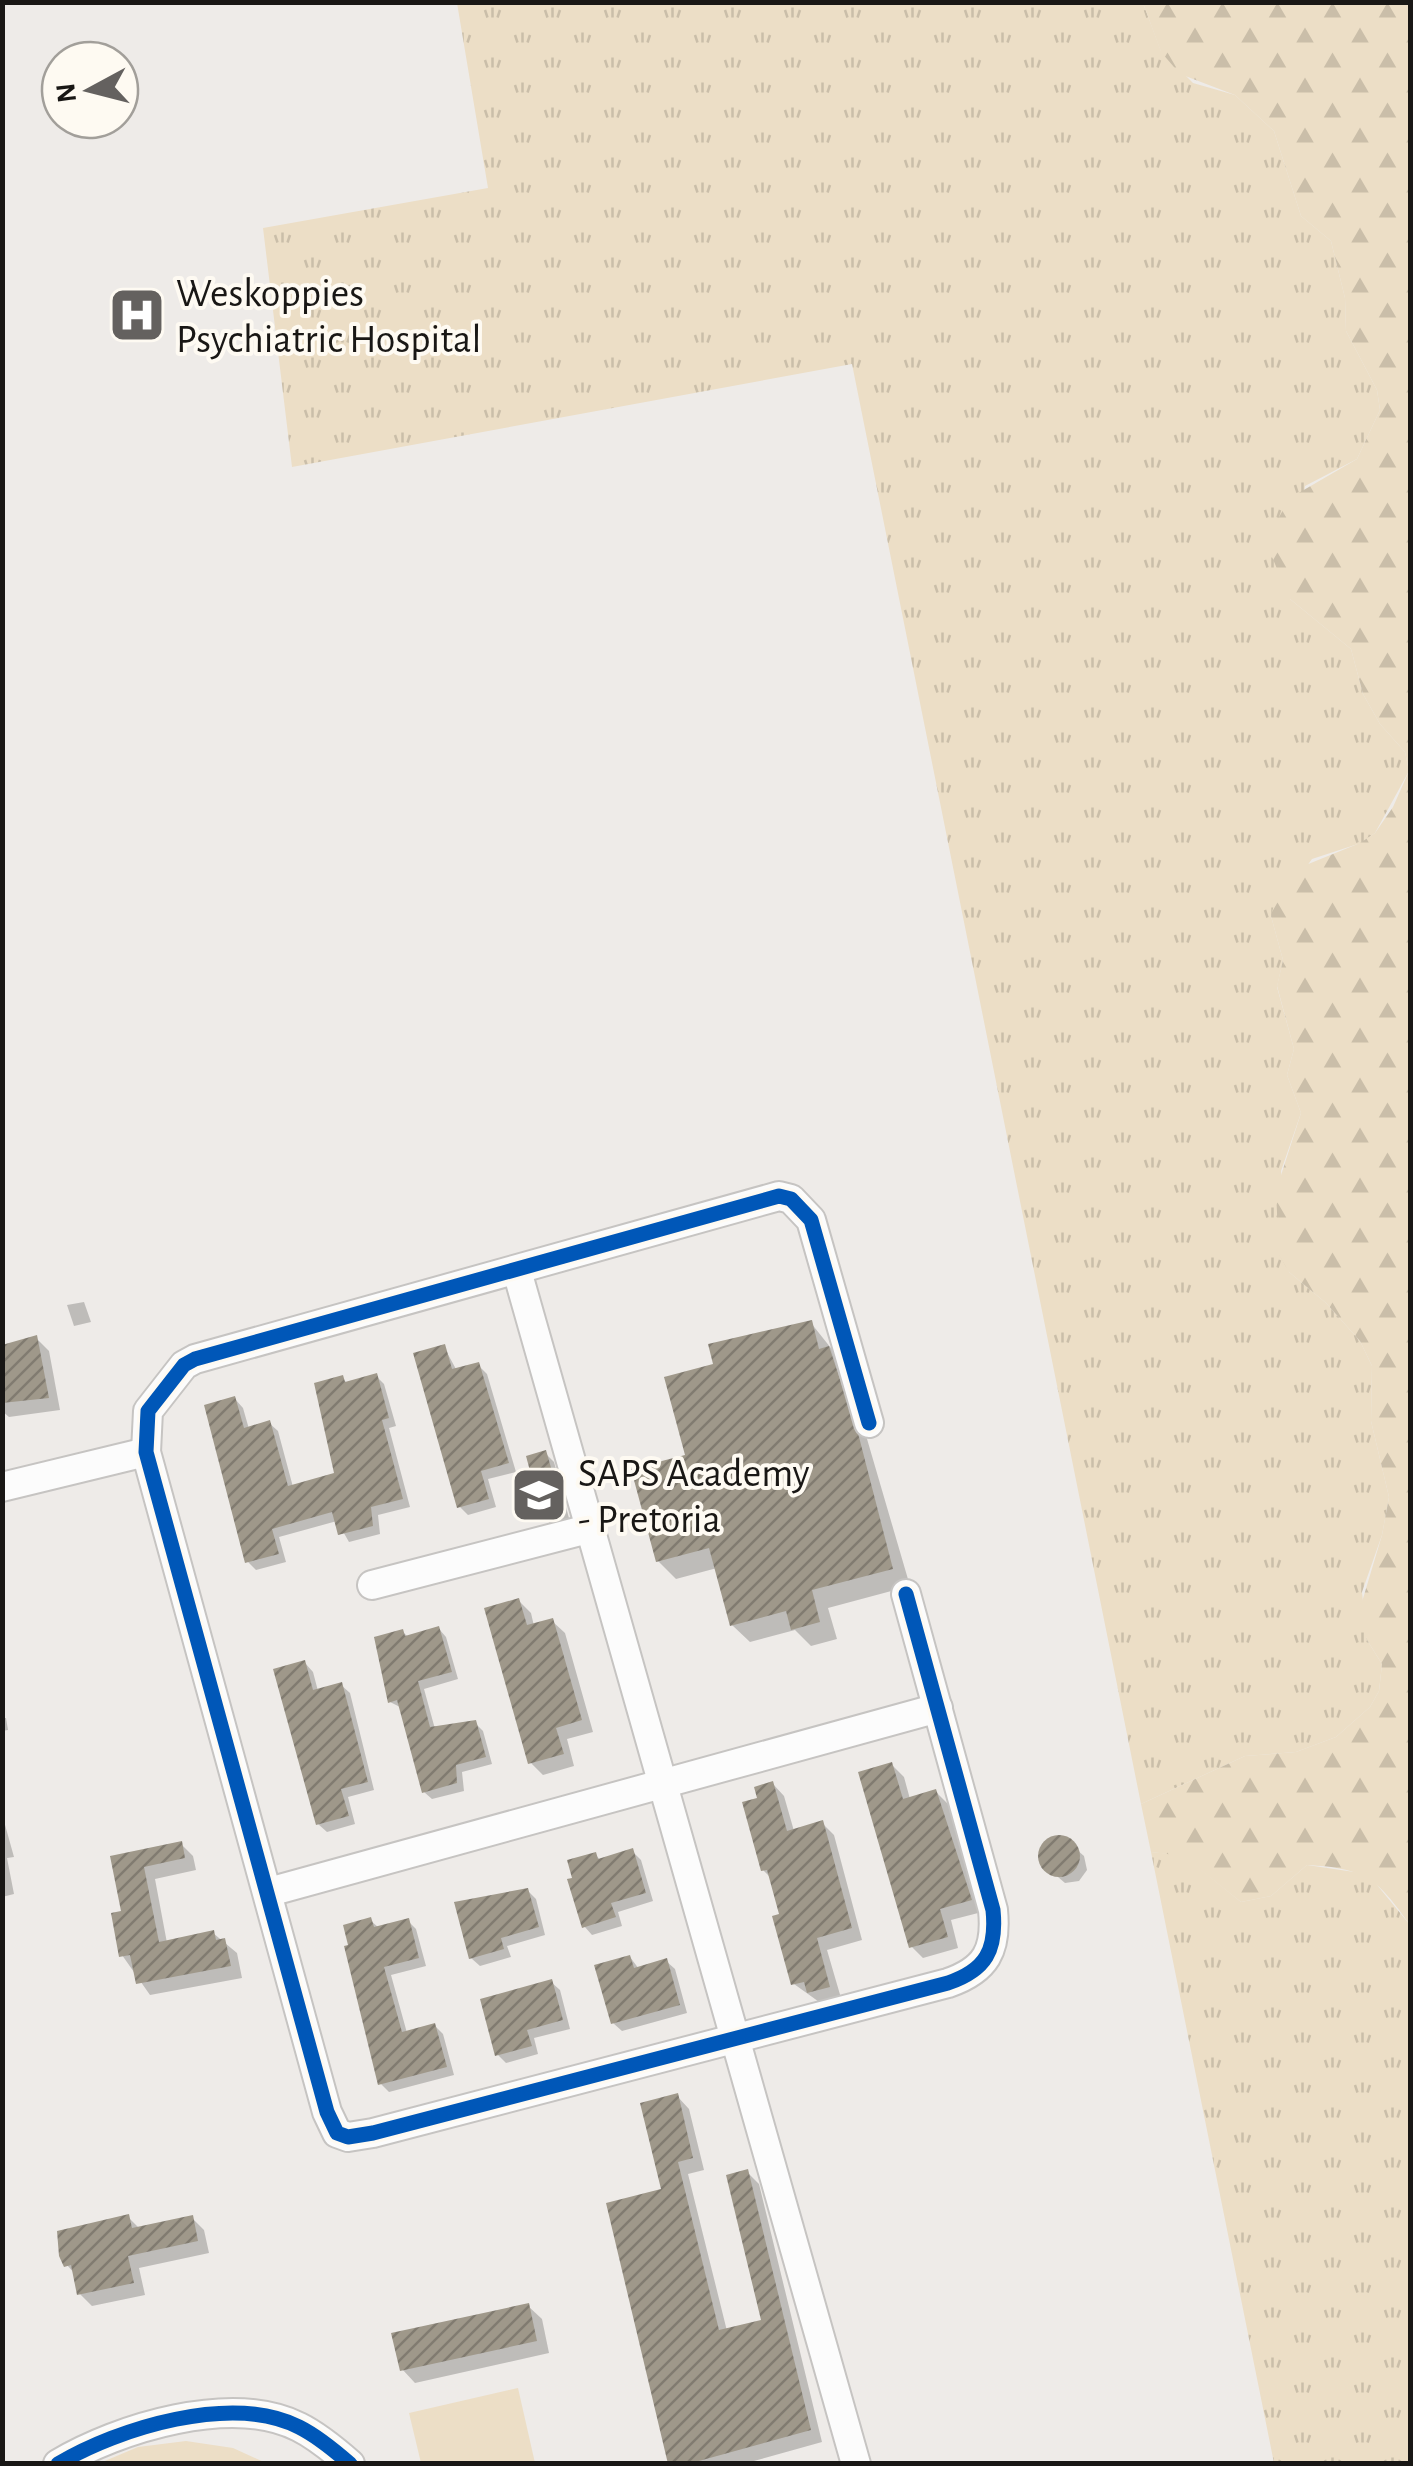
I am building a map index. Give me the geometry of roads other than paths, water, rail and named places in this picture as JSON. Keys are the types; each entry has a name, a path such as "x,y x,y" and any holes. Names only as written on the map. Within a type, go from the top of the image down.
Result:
{"street":[{"path":"869,1422 811,1220 792,1199 779,1196 188,1361 148,1411 146,1452 334,2128 343,2136 373,2133 948,1983 965,1977 987,1960 996,1936 993,1910 906,1594"},
{"path":"518,1271 856,2464"},
{"path":"2,1487 146,1452"},
{"path":"372,1585 588,1529"},
{"path":"270,1892 938,1708"},
{"path":"58,2464 142,2428 210,2415 242,2415 297,2426 350,2464"}],"place":[{"name":"Weskoppies Psychiatric Hospital","path":"137,315"},
{"name":"SAPS Academy - Pretoria","path":"539,1495"}]}
